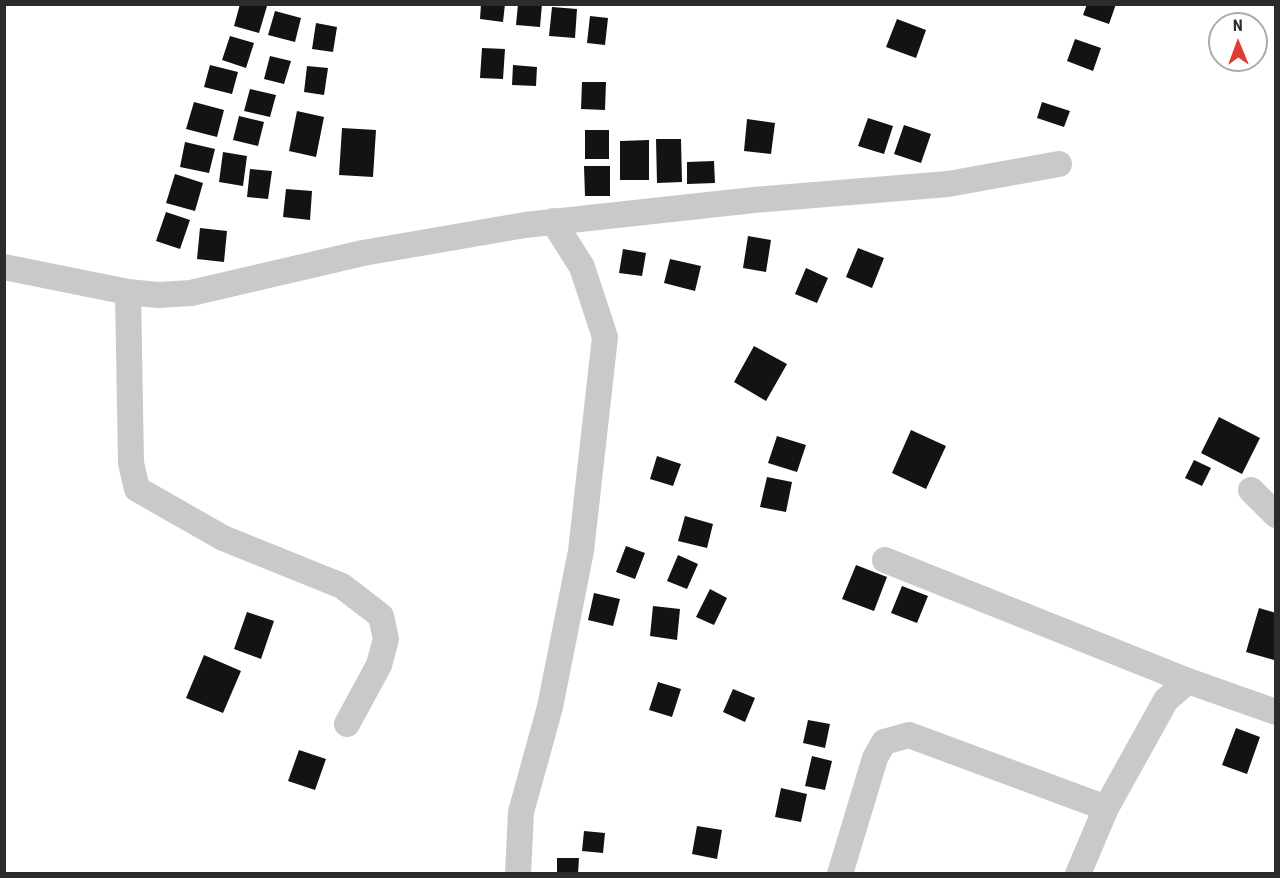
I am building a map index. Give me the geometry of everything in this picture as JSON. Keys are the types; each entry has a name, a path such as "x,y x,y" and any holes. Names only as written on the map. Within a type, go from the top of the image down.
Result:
{"street":[{"path":"4,267 128,292 158,295 191,293 363,253 553,221 754,200 948,184 1059,164"},
{"path":"518,873 521,812 550,707 581,551 605,337 582,267 553,221"},
{"path":"128,292 131,463 137,489 223,538 342,586 381,616 386,639 379,665 347,724"},
{"path":"1251,490 1275,515"},
{"path":"885,560 1188,681 1275,712"},
{"path":"1078,873 1106,808 1166,700 1188,681"},
{"path":"840,873 875,758 884,742 909,735 1106,808"}],"building":[{"path":"240,4 267,6 259,33 234,26"},
{"path":"481,4 505,4 503,22 480,19"},
{"path":"518,4 542,4 540,27 516,25"},
{"path":"1087,4 1116,4 1109,24 1083,15"},
{"path":"552,7 577,9 575,38 549,36"},
{"path":"275,11 301,18 295,42 268,35"},
{"path":"590,16 608,18 605,45 587,43"},
{"path":"897,19 926,30 916,58 886,47"},
{"path":"316,23 337,27 333,52 312,49"},
{"path":"230,36 254,43 246,68 222,60"},
{"path":"1075,39 1101,48 1093,71 1067,61"},
{"path":"482,48 505,49 503,79 480,78"},
{"path":"270,56 291,61 284,84 264,79"},
{"path":"210,65 238,72 232,94 204,87"},
{"path":"513,65 537,67 536,86 512,85"},
{"path":"307,66 328,68 324,95 304,92"},
{"path":"582,82 606,82 605,110 581,109"},
{"path":"250,89 276,95 270,117 244,111"},
{"path":"194,102 224,110 217,137 186,129"},
{"path":"1042,102 1070,111 1064,127 1037,118"},
{"path":"297,111 324,117 316,157 289,151"},
{"path":"239,116 264,122 258,146 233,140"},
{"path":"868,118 893,126 884,154 858,146"},
{"path":"747,119 775,123 771,154 744,151"},
{"path":"904,125 931,134 921,163 894,154"},
{"path":"342,128 376,130 373,177 339,175"},
{"path":"585,130 609,130 609,159 585,159"},
{"path":"656,139 681,139 682,182 657,183"},
{"path":"649,140 649,180 620,180 620,141"},
{"path":"185,142 215,149 209,173 180,167"},
{"path":"223,152 247,156 243,186 219,182"},
{"path":"714,161 715,183 687,184 687,162"},
{"path":"584,166 610,166 610,196 585,196"},
{"path":"250,169 272,171 268,199 247,197"},
{"path":"175,174 203,183 195,211 166,203"},
{"path":"286,189 312,191 310,220 283,217"},
{"path":"166,212 190,220 180,249 156,241"},
{"path":"200,228 227,231 224,262 197,259"},
{"path":"748,236 771,240 766,272 743,268"},
{"path":"858,248 884,258 872,288 846,277"},
{"path":"623,249 646,253 642,276 619,273"},
{"path":"670,259 701,266 695,291 664,283"},
{"path":"806,268 828,278 817,303 795,294"},
{"path":"754,346 787,364 766,401 734,382"},
{"path":"1219,417 1260,438 1242,474 1201,453"},
{"path":"911,430 946,446 926,489 892,473"},
{"path":"777,436 806,445 797,472 768,463"},
{"path":"657,456 681,464 673,486 650,479"},
{"path":"1194,460 1211,468 1202,486 1185,478"},
{"path":"767,477 792,482 786,512 760,507"},
{"path":"685,516 713,524 707,548 678,541"},
{"path":"626,546 645,553 635,579 616,572"},
{"path":"678,555 698,564 687,589 667,581"},
{"path":"856,565 887,577 874,611 842,599"},
{"path":"902,586 928,596 917,623 891,613"},
{"path":"710,589 727,598 714,625 696,617"},
{"path":"594,593 620,599 613,626 588,620"},
{"path":"653,606 680,609 677,640 650,636"},
{"path":"1259,608 1276,613 1274,660 1246,652"},
{"path":"247,612 274,621 261,659 234,649"},
{"path":"204,655 241,671 223,713 186,698"},
{"path":"658,682 681,689 672,717 649,710"},
{"path":"733,689 755,698 745,722 723,712"},
{"path":"808,720 830,724 825,748 803,743"},
{"path":"1236,728 1260,737 1247,774 1222,765"},
{"path":"299,750 326,759 315,790 288,781"},
{"path":"812,756 832,761 825,790 805,786"},
{"path":"781,788 807,794 801,822 775,817"},
{"path":"697,826 722,830 717,859 692,854"},
{"path":"584,831 605,833 603,853 582,851"},
{"path":"557,858 579,858 578,874 557,874"}]}
